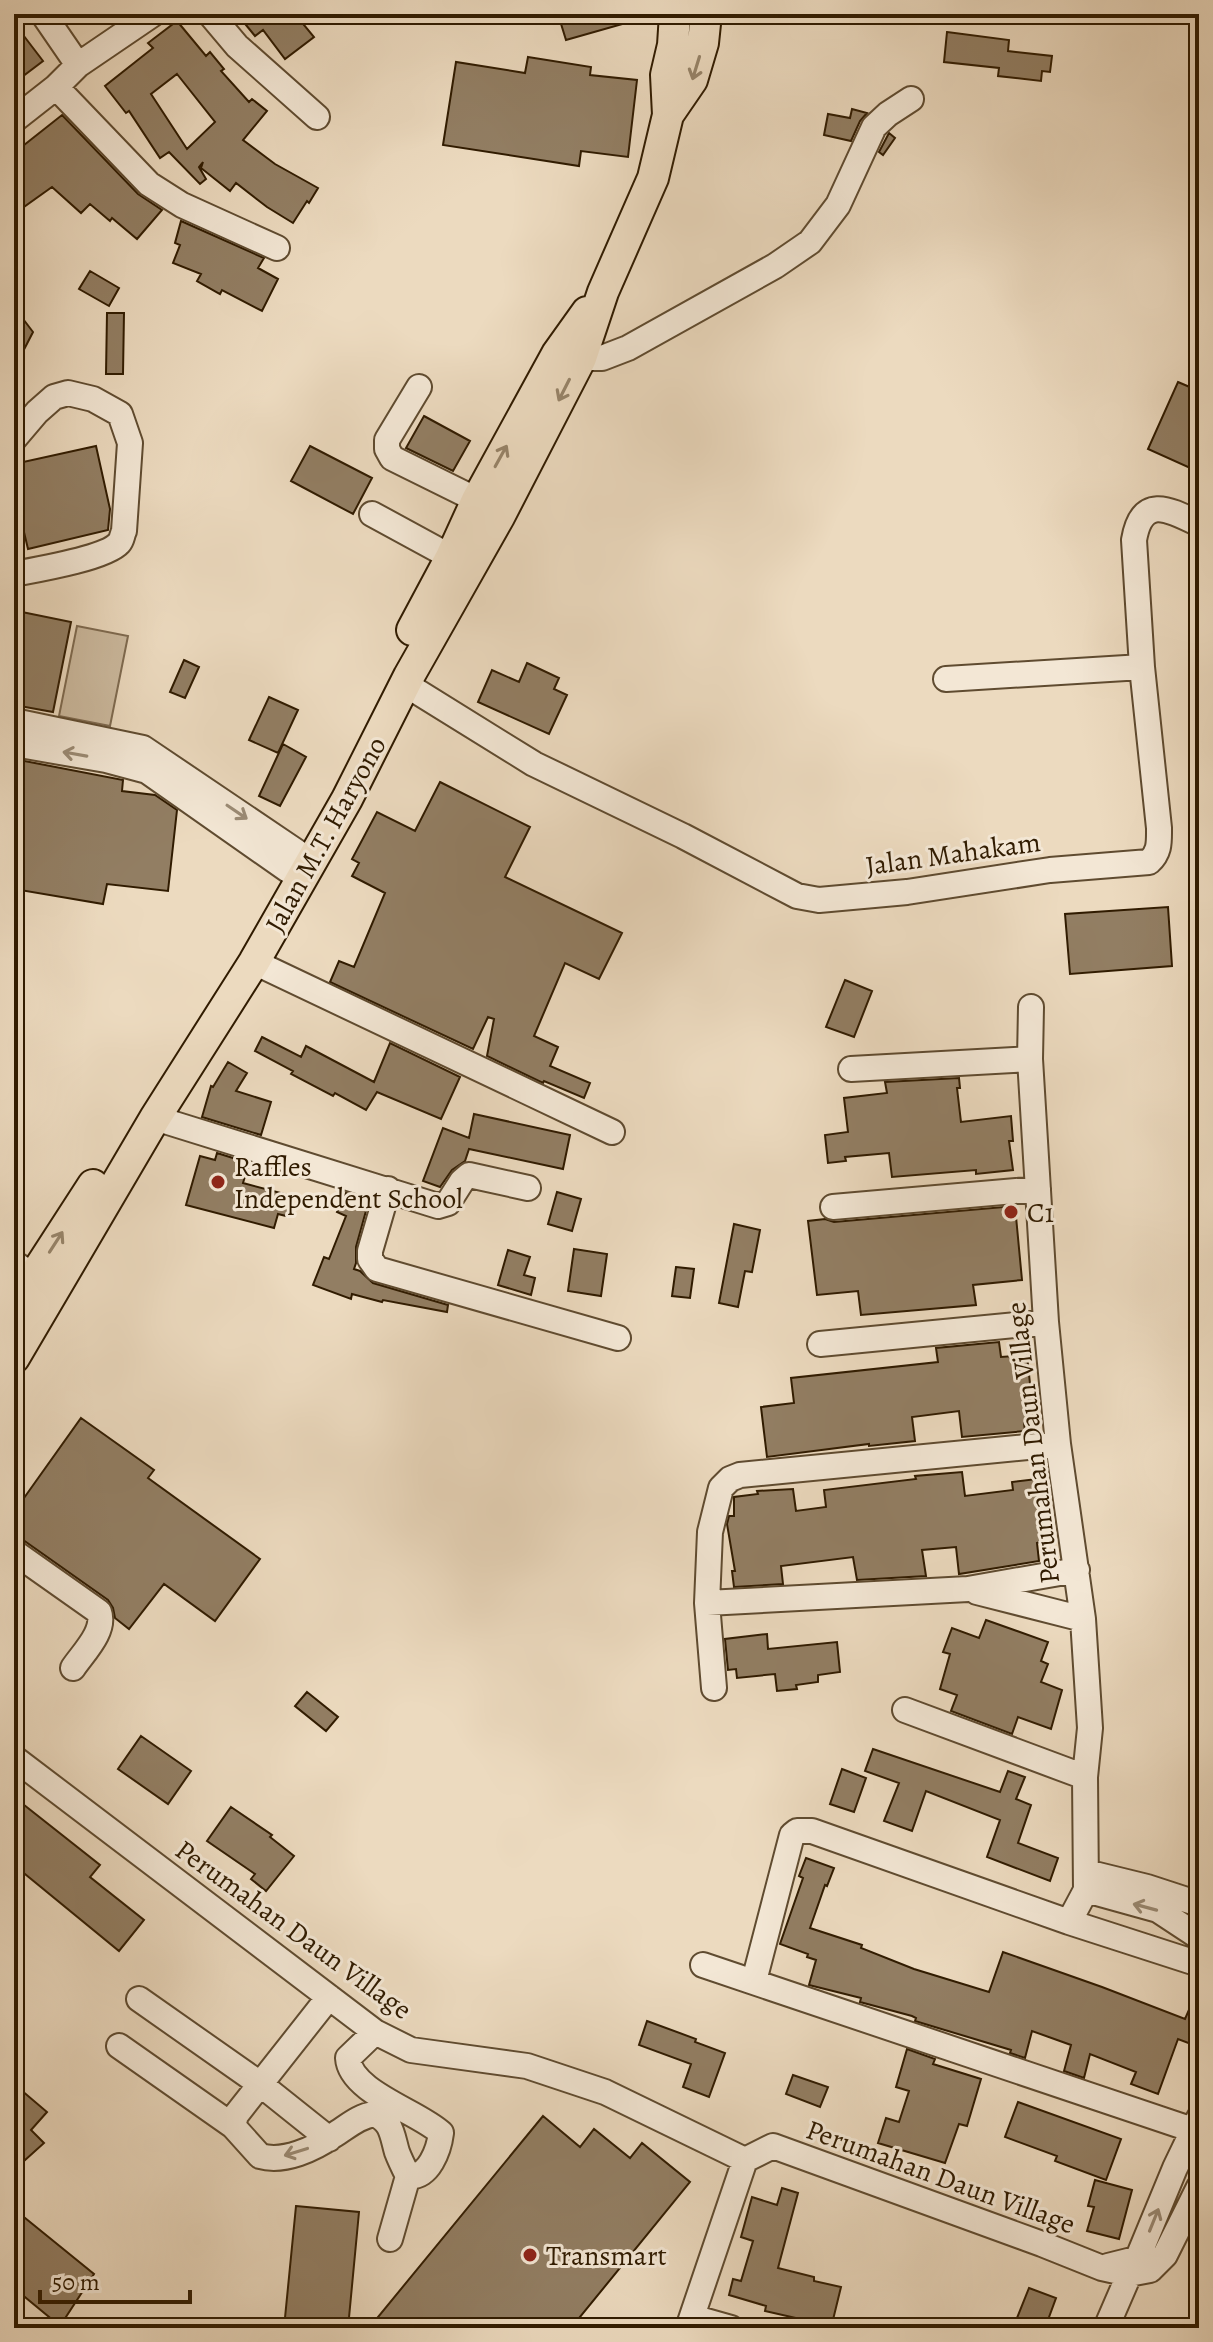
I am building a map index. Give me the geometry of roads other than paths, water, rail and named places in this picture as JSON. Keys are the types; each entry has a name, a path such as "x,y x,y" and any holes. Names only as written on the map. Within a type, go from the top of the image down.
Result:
{"main road":[{"name":"Jalan M.T. Haryono","path":"14,1307 24,1269 219,991 411,654 499,517 581,358 603,292 653,178 668,115 666,75 673,45 675,14"},
{"name":"Jalan M.T. Haryono","path":"668,115 692,80 703,43 706,14"},
{"name":"Jalan M.T. Haryono","path":"14,1358 155,1118 254,962 347,799 405,684 411,654 477,500 557,354 603,292"}],"street":[{"path":"43,14 78,65"},
{"path":"14,120 78,65 153,14"},
{"path":"210,14 237,46 317,117"},
{"path":"56,87 149,184 182,205 277,248"},
{"path":"581,358 602,358 628,348 775,266 810,242 838,205 874,127 911,99"},
{"path":"419,387 387,440 387,449 392,458 477,500"},
{"path":"14,439 54,397 68,393 93,399 120,414 130,443 124,531 119,543 62,565 14,574"},
{"name":"Jalan Mahakam","path":"405,684 534,764 683,836 797,896 819,900 907,892 1050,870 1149,862 1156,856 1159,828 1142,667 1134,540 1137,525 1147,512 1158,508 1170,509 1199,524"},
{"path":"372,514 451,557"},
{"path":"946,679 1142,667"},
{"path":"14,721 113,752 147,771 159,770 292,861"},
{"path":"14,744 113,752"},
{"path":"254,962 612,1132"},
{"name":"Perumahan Daun Village","path":"1031,1007 1030,1059 1046,1322 1058,1444 1083,1619 1090,1728 1085,1777 1086,1881"},
{"path":"851,1069 1030,1059"},
{"path":"155,1118 438,1206 448,1203 469,1175 528,1188"},
{"path":"388,1189 370,1251 370,1259 377,1269 618,1338"},
{"path":"833,1207 1038,1189"},
{"path":"820,1344 1046,1322"},
{"path":"714,1688 707,1603 710,1532 721,1488 730,1479 740,1475 1058,1444"},
{"path":"14,1552 99,1612 102,1620 98,1630 73,1668"},
{"path":"707,1603 968,1589 1077,1570"},
{"path":"968,1589 1083,1619"},
{"path":"905,1710 1085,1777"},
{"name":"Perumahan Daun Village","path":"14,1758 375,2032 411,2050 527,2066 605,2092 745,2160 773,2146 1102,2268 1132,2266"},
{"path":"754,1981 792,1835 797,1831 812,1831 1069,1922 1199,1964"},
{"path":"1086,1881 1147,1887 1199,1904"},
{"path":"1069,1922 1086,1881"},
{"path":"1086,1881 1158,1910 1199,1937"},
{"path":"703,1965 1196,2124 1106,2328"},
{"path":"233,2126 236,2115 329,1997"},
{"path":"139,1999 260,2084 329,2139"},
{"path":"375,2032 348,2058 348,2064 351,2071 382,2098 393,2115 393,2134 408,2176 390,2239"},
{"path":"119,2046 233,2126 250,2147 265,2158 298,2153 329,2139 363,2116 374,2114 382,2117 393,2115 441,2133 433,2160 423,2172 415,2177 408,2176"},
{"path":"731,2328 690,2323 745,2160"},
{"path":"1132,2266 1150,2270 1165,2255 1199,2187"}],"place":[{"name":"Raffles Independent School","path":"218,1182"},
{"name":"C1","path":"1011,1212"},
{"name":"Transmart","path":"530,2255"}]}
